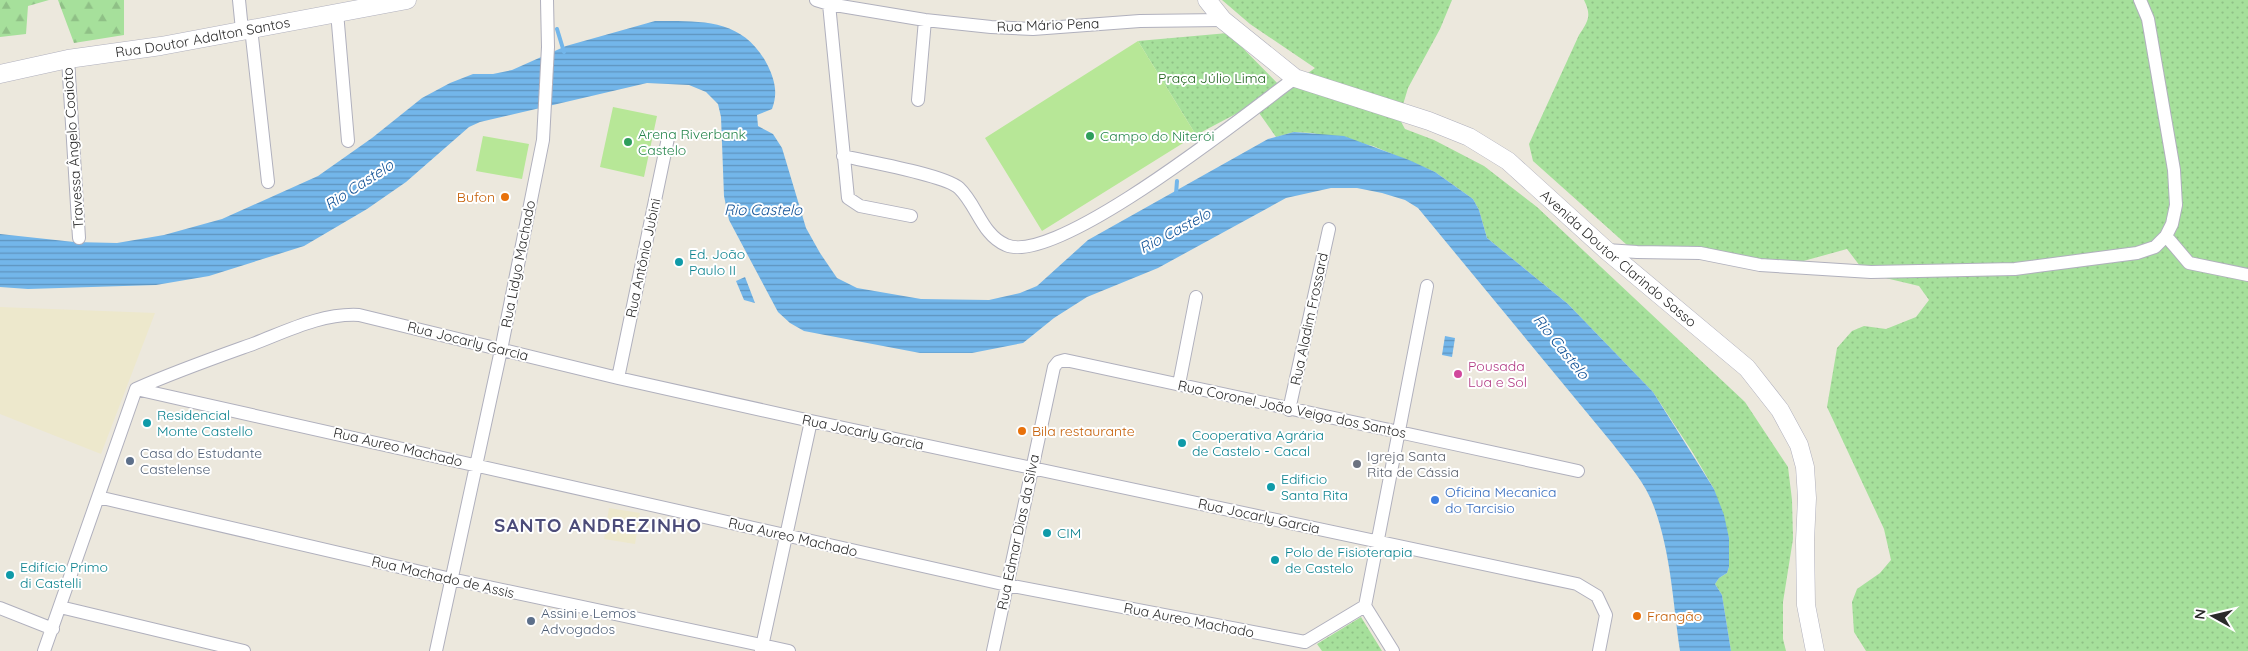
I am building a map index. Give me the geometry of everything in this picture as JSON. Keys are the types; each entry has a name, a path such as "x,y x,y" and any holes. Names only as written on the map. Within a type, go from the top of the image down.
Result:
{"main road":[{"name":"Rua Doutor Adalton Santos","path":"0,74 68,59 161,46 407,0"},
{"name":"Avenida Doutor Clarindo Sasso","path":"1207,0 1223,20 1295,78 1429,121 1469,138 1508,162 1606,250 1746,368 1780,410 1799,445 1805,467 1807,498 1804,540 1806,605 1815,651"}],"street":[{"path":"239,0 247,29 268,182"},
{"name":"Rua Lidyo Machado","path":"436,651 501,350 543,140 548,47 547,0"},
{"name":"Rua Mário Pena","path":"816,0 829,4 924,20 991,27 1033,29 1140,21 1223,20"},
{"path":"1606,250 1700,253 1760,265 1842,272 1952,272 2053,265 2137,253 2155,248 2166,236 2172,224 2176,205 2174,170 2148,19 2140,0"},
{"path":"829,4 848,198 860,206 911,216"},
{"path":"337,12 348,141"},
{"path":"918,100 924,20"},
{"name":"Travessa Ângelo Coaioto","path":"68,59 79,238"},
{"path":"843,156 948,180 965,195 991,236 1015,248 1050,241 1150,186 1295,78"},
{"name":"Rua Antônio Jubini","path":"618,378 668,138"},
{"name":"Rua Aladim Frossard","path":"1289,410 1329,229"},
{"path":"2166,236 2189,263 2248,274"},
{"path":"1393,651 1366,606 1427,286"},
{"path":"1179,384 1196,297"},
{"name":"Rua Jocarly Garcia","path":"136,389 176,372 314,321 345,314 359,315 618,378 811,421 1032,469 1378,540 1577,584 1597,596 1606,615 1599,651"},
{"name":"Rua Coronel João Veiga dos Santos","path":"1065,360 1578,471"},
{"name":"Rua Edmar Dias da Silva","path":"993,651 1054,367 1058,362 1065,360"},
{"path":"44,651 136,389"},
{"name":"Rua Aureo Machado","path":"136,389 1007,585 1308,647"},
{"path":"762,648 811,421"},
{"name":"Rua Machado de Assis","path":"98,497 451,579 762,648 789,651"},
{"path":"1308,647 1366,606"},
{"path":"60,607 244,651"},
{"path":"0,608 53,629"}],"shaded area":[{"path":"0,307 155,313 101,454 0,414"},
{"path":"609,508 640,513 635,544 604,539"}],"green space":[{"path":"0,0 49,0 28,6 26,34 0,37"},
{"path":"58,0 124,0 124,35 74,43"},
{"path":"1222,0 1452,0 1440,29 1408,88 1399,118 1405,129 1434,140 1484,166 1537,207 1745,402 1788,467 1792,500 1793,539 1783,602 1783,639 1786,651 1731,651 1722,595 1715,584 1719,578 1727,573 1729,567 1729,538 1714,489 1653,392 1568,304 1487,238 1479,210 1473,199 1435,172 1373,146 1312,133 1294,132 1276,137 1257,110 1315,68 1250,24"},
{"path":"1584,0 2248,0 2248,651 1866,651 1854,632 1852,602 1857,589 1880,573 1891,560 1884,529 1827,407 1837,348 1852,331 1864,326 1886,329 1916,317 1929,300 1919,286 1877,276 1860,266 1847,249 1778,268 1627,245 1533,161 1529,144 1579,35 1587,22 1588,10"},
{"name":"Praça Júlio Lima","path":"1228,33 1283,89 1196,135 1138,41"},
{"name":"Campo do Niterói","path":"1138,41 1196,135 1042,231 985,138"},
{"name":"Arena Riverbank Castelo","path":"613,107 657,116 644,177 600,167"},
{"path":"483,136 529,144 522,179 476,171"},
{"path":"1361,617 1382,651 1322,651 1317,644"}],"water":[{"name":"Rio Castelo","path":"655,21 689,21 720,26 734,31 747,39 758,50 768,66 774,82 775,92 772,109 757,115 758,126 773,134 782,148 806,228 820,253 837,278 857,288 921,299 989,300 1020,293 1037,286 1088,240 1268,139 1294,132 1344,136 1409,160 1435,172 1473,199 1479,210 1487,238 1568,304 1653,392 1714,489 1724,515 1729,538 1729,567 1727,573 1719,578 1715,584 1722,595 1731,651 1680,651 1671,578 1660,524 1651,498 1641,481 1612,443 1418,208 1405,200 1382,193 1357,188 1331,188 1286,198 1158,268 1087,297 1054,318 1023,343 972,353 920,353 804,331 790,323 778,312 729,220 724,196 721,117 718,104 706,92 689,85 647,83 480,122 469,127 406,182 367,209 304,246 209,276 156,285 28,289 0,287 0,234 74,242 117,243 164,235 222,219 318,176 372,138 422,98 450,83 473,74 493,74 512,70 566,46"},
{"path":"745,277 755,303 744,300 736,281"},
{"path":"1445,336 1455,338 1452,357 1442,355"}],"waterway":[{"path":"557,29 564,52"},
{"path":"1176,194 1177,181"}],"place":[{"name":"Campo do Niterói","path":"1090,136"},
{"name":"Arena Riverbank Castelo","path":"628,142"},
{"name":"Bufon","path":"505,197"},
{"name":"Ed. João Paulo II","path":"679,262"},
{"name":"Pousada Lua e Sol","path":"1458,374"},
{"name":"Residencial Monte Castello","path":"147,423"},
{"name":"Bila restaurante","path":"1022,431"},
{"name":"Cooperativa Agrária de Castelo - Cacal","path":"1182,443"},
{"name":"Casa do Estudante Castelense","path":"130,461"},
{"name":"Igreja Santa Rita de Cássia","path":"1357,464"},
{"name":"Edificio Santa Rita","path":"1271,487"},
{"name":"Oficina Mecanica do Tarcisio","path":"1435,500"},
{"name":"CIM","path":"1047,533"},
{"name":"Polo de Fisioterapia de Castelo","path":"1275,560"},
{"name":"Edifício Primo di Castelli","path":"10,575"},
{"name":"Frangão","path":"1637,616"},
{"name":"Assini e Lemos Advogados","path":"531,621"}],"district":[{"name":"SANTO ANDREZINHO","path":"598,525"}]}
